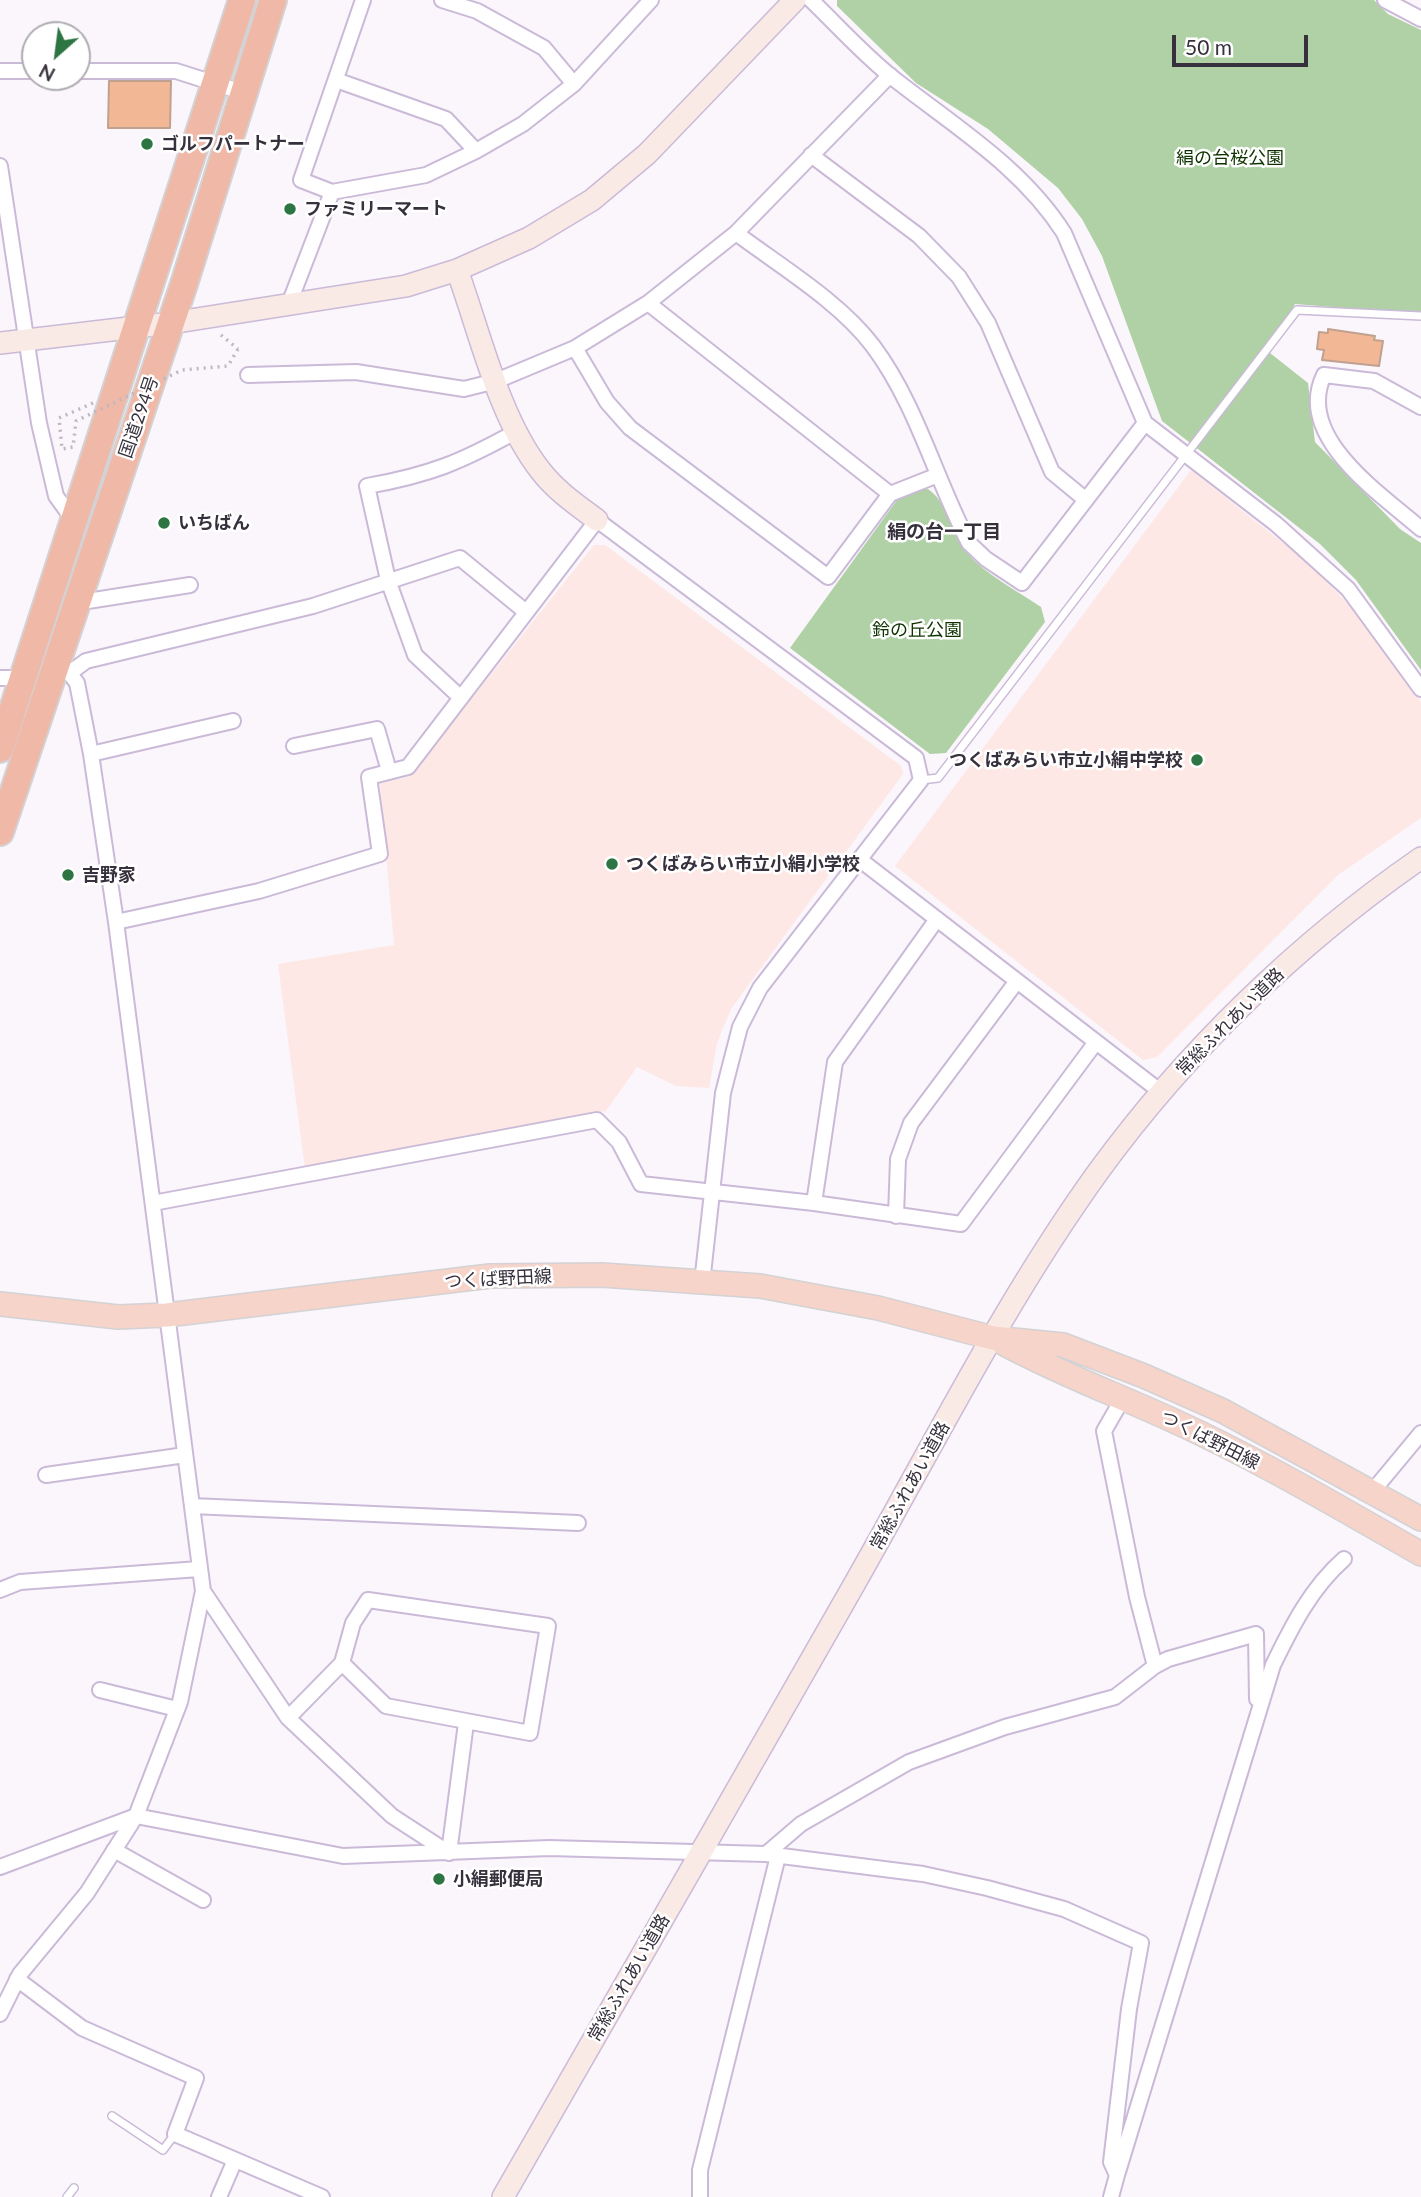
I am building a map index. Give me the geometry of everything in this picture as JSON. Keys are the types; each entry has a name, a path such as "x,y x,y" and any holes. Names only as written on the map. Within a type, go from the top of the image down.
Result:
{"highway":[{"name":"国道294号","path":"0,749 12,678 74,521 242,0"},
{"name":"国道294号","path":"0,832 64,665 75,603 171,323 274,0"}],"main road":[{"name":"つくば野田線","path":"0,1304 118,1317 167,1315 491,1276 602,1275 760,1286 831,1298 993,1338 1063,1345 1144,1376 1223,1411 1421,1519"},
{"name":"つくば野田線","path":"993,1338 1049,1368 1123,1398 1219,1443 1421,1554"}],"street":[{"path":"363,0 301,180 332,192 426,175 523,124 574,84 650,0"},
{"path":"442,0 477,11 544,48 574,84"},
{"path":"0,343 171,323 406,286 457,270 529,238 592,200 647,154 795,0"},
{"path":"811,0 890,75 1018,176 1045,205 1064,233 1145,423 1190,452 1348,589 1421,689"},
{"path":"1385,0 1421,19"},
{"path":"0,71 21,71"},
{"path":"91,71 176,71 245,93"},
{"path":"248,375 355,372 464,389 496,381 575,348 648,303 736,233 890,75"},
{"path":"336,80 446,119 476,151"},
{"path":"811,155 919,236 959,277 988,323 1052,471 1086,500"},
{"path":"0,166 24,339 56,496 74,521"},
{"path":"289,304 332,192"},
{"path":"736,233 836,310 871,343 896,380 969,543 986,559 1022,583 1145,423"},
{"path":"457,270 496,381 517,431 539,470 564,496 916,758 921,780 760,988 740,1027 723,1093 702,1283"},
{"path":"648,303 890,494"},
{"path":"575,348 607,402 631,428 828,577 890,494 939,475"},
{"path":"1421,407 1374,381 1324,375 1318,388 1324,433 1344,463 1421,529"},
{"path":"461,698 415,655 388,580 367,486 417,478 463,461 517,431"},
{"path":"116,922 259,891 380,854 369,777 408,767 597,520"},
{"path":"0,2014 18,1979 47,1938 87,1893 136,1816 177,1709 202,1591 116,922 91,754 82,705 64,665 313,606 460,558 526,612"},
{"path":"75,603 190,585"},
{"path":"91,754 233,720"},
{"path":"294,747 377,729 389,771"},
{"name":"常総ふれあい道路","path":"503,2197 993,1338 1097,1175 1161,1092 1224,1024 1336,922 1421,858"},
{"path":"859,859 1161,1092"},
{"path":"814,1203 835,1062 937,919"},
{"path":"896,1216 898,1159 911,1123 1017,981"},
{"path":"153,1203 597,1120 620,1142 641,1184 814,1203 961,1224 1096,1042"},
{"path":"1123,1398 1104,1431 1137,1597 1155,1666"},
{"path":"1372,1492 1421,1433"},
{"path":"46,1475 185,1455"},
{"path":"192,1506 578,1523"},
{"path":"1111,2197 1273,1665 1296,1619 1327,1574 1344,1559"},
{"path":"0,1590 20,1582 199,1569"},
{"path":"202,1591 288,1718 392,1816 449,1853"},
{"path":"288,1718 342,1663 353,1623 369,1600 548,1626 530,1732 466,1723 386,1706 342,1663"},
{"path":"700,2197 700,2171 772,1855 801,1824 909,1762 1005,1727 1115,1697 1168,1659 1256,1634 1258,1711"},
{"path":"100,1690 177,1709"},
{"path":"449,1853 466,1723"},
{"path":"0,1867 136,1816 343,1856 549,1848 701,1851 772,1855 923,1874 988,1888 1064,1909 1141,1943 1129,2009 1111,2162 1117,2175"},
{"path":"114,1850 203,1900"},
{"path":"18,1979 82,2028 196,2078 175,2134 321,2197"},
{"path":"219,2197 235,2160"}],"lane":[{"path":"921,780 938,778 1297,310 1421,316"},
{"path":"112,2116 163,2150 175,2134"},
{"path":"67,2197 74,2188"}],"path":[{"path":"93,402 58,418 62,449 73,447 76,421 182,370 228,366 238,349 217,332"}],"shaded area":[{"name":"つくばみらい市立小絹中学校","path":"1191,470 1307,562 1356,612 1421,702 1421,818 1338,875 1157,1057 1143,1060 895,866"},
{"name":"つくばみらい市立小絹小学校","path":"594,545 605,545 901,766 903,774 731,1009 717,1043 709,1088 676,1086 637,1067 606,1111 305,1169 278,964 394,945 380,783 409,777"}],"green space":[{"name":"絹の台桜公園","path":"837,0 1374,0 1388,14 1421,30 1421,314 1295,304 1270,353 1308,383 1315,442 1400,529 1421,543 1421,670 1356,580 1320,544 1162,421 1102,256 1082,219 1058,188 988,129 916,83 837,6"},
{"name":"鈴の丘公園","path":"926,488 944,508 966,552 992,575 1041,607 1045,622 946,753 930,754 790,648 897,500"}],"building":[{"path":"109,81 171,81 170,128 108,128"},
{"path":"1328,329 1375,336 1374,340 1383,341 1379,366 1322,360 1324,350 1317,349 1319,332 1328,333"}],"place":[{"name":"ゴルフパートナー","path":"147,144"},
{"name":"ファミリーマート","path":"290,209"},
{"name":"いちばん","path":"164,523"},
{"name":"つくばみらい市立小絹中学校","path":"1197,760"},
{"name":"つくばみらい市立小絹小学校","path":"612,864"},
{"name":"吉野家","path":"68,875"},
{"name":"小絹郵便局","path":"439,1879"}],"district":[{"name":"絹の台一丁目","path":"944,532"}]}
